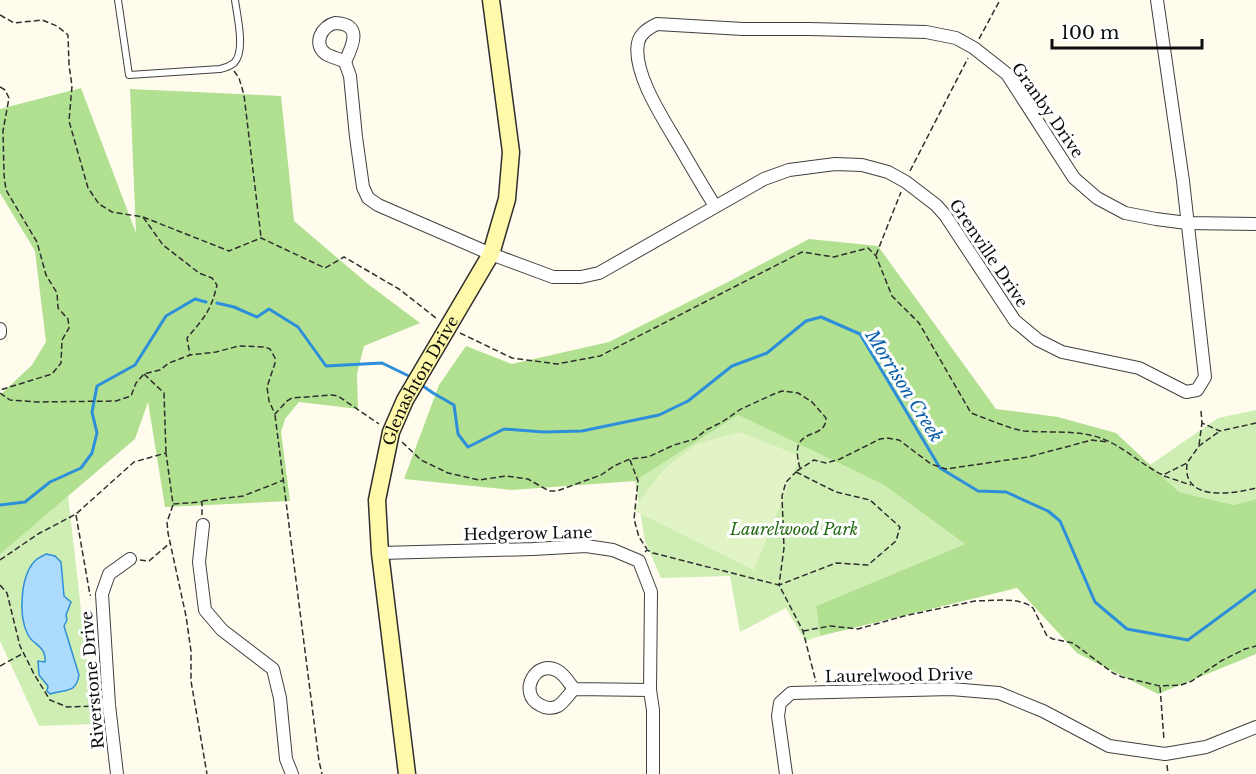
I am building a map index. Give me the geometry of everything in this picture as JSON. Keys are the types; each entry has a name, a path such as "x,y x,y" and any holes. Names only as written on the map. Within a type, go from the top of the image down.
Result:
{"street":[{"name":"Glenashton Drive","path":"407,774 380,553 377,500 391,432 405,400 491,254 507,199 511,152 491,0"},
{"name":"Grenville Drive","path":"345,62 350,76 363,187 368,198 378,205 491,254 553,277 581,277 599,273 764,179 789,170 835,164 862,165 888,172 906,182 936,205 945,215 1015,321 1038,340 1062,352 1138,368 1186,392 1197,390 1205,377 1188,223 1158,0"},
{"name":"Granby Drive","path":"715,206 656,107 644,80 638,60 638,41 649,28 657,24 743,29 926,32 956,38 974,48 1007,74 1074,178 1097,198 1125,213 1156,219 1188,223 1256,224"},
{"path":"203,525 199,562 204,610 222,630 273,669 280,698 286,759 292,774"},
{"name":"Hedgerow Lane","path":"380,553 586,546 613,550 639,561 651,592 650,690 653,710 653,774"},
{"name":"Riverstone Drive","path":"117,774 109,705 102,594 109,574 130,559"},
{"name":"Laurelwood Drive","path":"786,774 778,716 780,703 791,693 951,688 999,693 1043,711 1109,746 1165,754 1206,747 1256,727"},
{"path":"574,689 650,690"}],"lane":[{"path":"118,0 129,75 220,69 231,65 239,55 240,41 235,0"}],"path":[{"path":"876,256 906,182 957,78 1000,0"},
{"path":"0,15 14,23 42,20 57,26 68,35 72,86 69,121 88,188 99,204 112,212 142,217 229,251 261,238 325,268 344,257 399,289 448,328 512,358 557,364 600,356 802,252 834,256 868,248 876,256 892,296 919,323 971,412 1023,430 1093,435 1125,450 1150,469 1202,491 1223,493 1256,488"},
{"path":"231,65 239,78 244,95 261,238"},
{"path":"0,87 9,98 3,131 6,190 37,242 46,275 57,293 58,308 68,319 69,328 62,340 61,363 52,374 0,391 9,400 116,401 131,396 136,383 144,374 160,370 169,363 190,355 239,346 265,347 270,349 275,358 267,394 275,414 322,774"},
{"path":"142,217 163,245 199,273 212,278 217,285 206,316 187,338 190,355"},
{"path":"144,374 164,393 166,453 173,504 167,522 186,616 191,681 207,774"},
{"path":"399,440 421,460 448,473 479,480 506,477 528,479 549,490 557,490 601,476 614,465 630,459 648,457 674,445 695,439 741,409 774,394 790,391 812,402 826,418 821,431 808,435 800,441 797,453 800,468"},
{"path":"275,414 287,400 292,398 332,395 342,398 381,425"},
{"path":"1198,446 1202,411"},
{"path":"1202,423 1220,431"},
{"path":"1163,475 1187,463 1198,446 1220,431 1256,423"},
{"path":"816,683 803,632 779,585 784,548 782,495 786,482 800,468 814,460 826,463 840,459 880,439 887,438 899,440 931,464 946,469 1028,457 1092,440 1111,442"},
{"path":"0,560 38,534 76,514 134,462 166,453"},
{"path":"630,459 638,482 634,519 639,537 647,550 653,553 779,585 836,563 868,565 896,542 900,527 870,500 836,492 796,472"},
{"path":"1187,463 1187,474 1192,485"},
{"path":"173,504 243,496 284,480"},
{"path":"202,502 203,525"},
{"path":"76,514 90,595 102,594"},
{"path":"130,559 149,561 170,543"},
{"path":"643,554 647,550"},
{"path":"0,585 7,593 23,654 50,700 67,707 109,705"},
{"path":"803,632 830,626 858,629 904,616 975,601 1017,601 1027,603 1033,608 1047,636 1073,643 1113,673 1122,677 1160,686 1181,685 1192,681 1221,661 1256,646"},
{"path":"0,666 23,654"},
{"path":"1160,686 1164,740"},
{"path":"1166,761 1168,774"}],"green space":[{"path":"81,88 136,233 130,89 281,96 294,221 368,284 420,323 364,346 357,374 358,409 299,402 285,419 281,432 290,501 165,507 148,402 135,439 0,554 0,395 32,365 46,342 35,251 0,193 0,109"},
{"path":"809,239 878,246 996,409 1058,417 1116,433 1179,492 1234,505 1256,499 1256,654 1158,694 1077,653 1017,588 820,636 816,606 965,544 884,485 738,415 635,481 512,490 404,479 439,385 466,346 512,364 609,342"},
{"path":"1256,410 1256,499 1234,505 1179,492 1150,465 1218,418"},
{"name":"Laurelwood Park","path":"738,415 884,485 965,544 816,606 820,636 805,641 786,608 740,632 730,576 661,578 645,541 635,481"},
{"path":"740,432 800,456 754,570 633,510 664,469 696,444"},
{"path":"68,495 94,724 39,726 0,641 0,554"}],"water":[{"path":"46,554 55,556 61,562 64,596 71,602 64,626 79,675 78,681 69,690 50,694 47,691 48,686 39,675 38,661 45,662 44,652 28,635 22,606 27,574 37,559"}],"waterway":[{"name":"Morrison Creek","path":"0,505 25,502 50,482 81,468 92,453 97,433 92,412 97,386 135,365 166,316 195,299 206,302"},
{"name":"Morrison Creek","path":"217,303 234,307 257,317 269,309 298,327 326,366 382,363 413,378"},
{"name":"Morrison Creek","path":"420,384 454,405 458,434 468,447 504,429 544,432 582,431 659,415 688,401 732,366 767,353 806,321 821,317 860,334 940,468 978,491 1006,492 1048,511 1060,521 1095,602 1127,629 1188,640 1256,590"}]}
